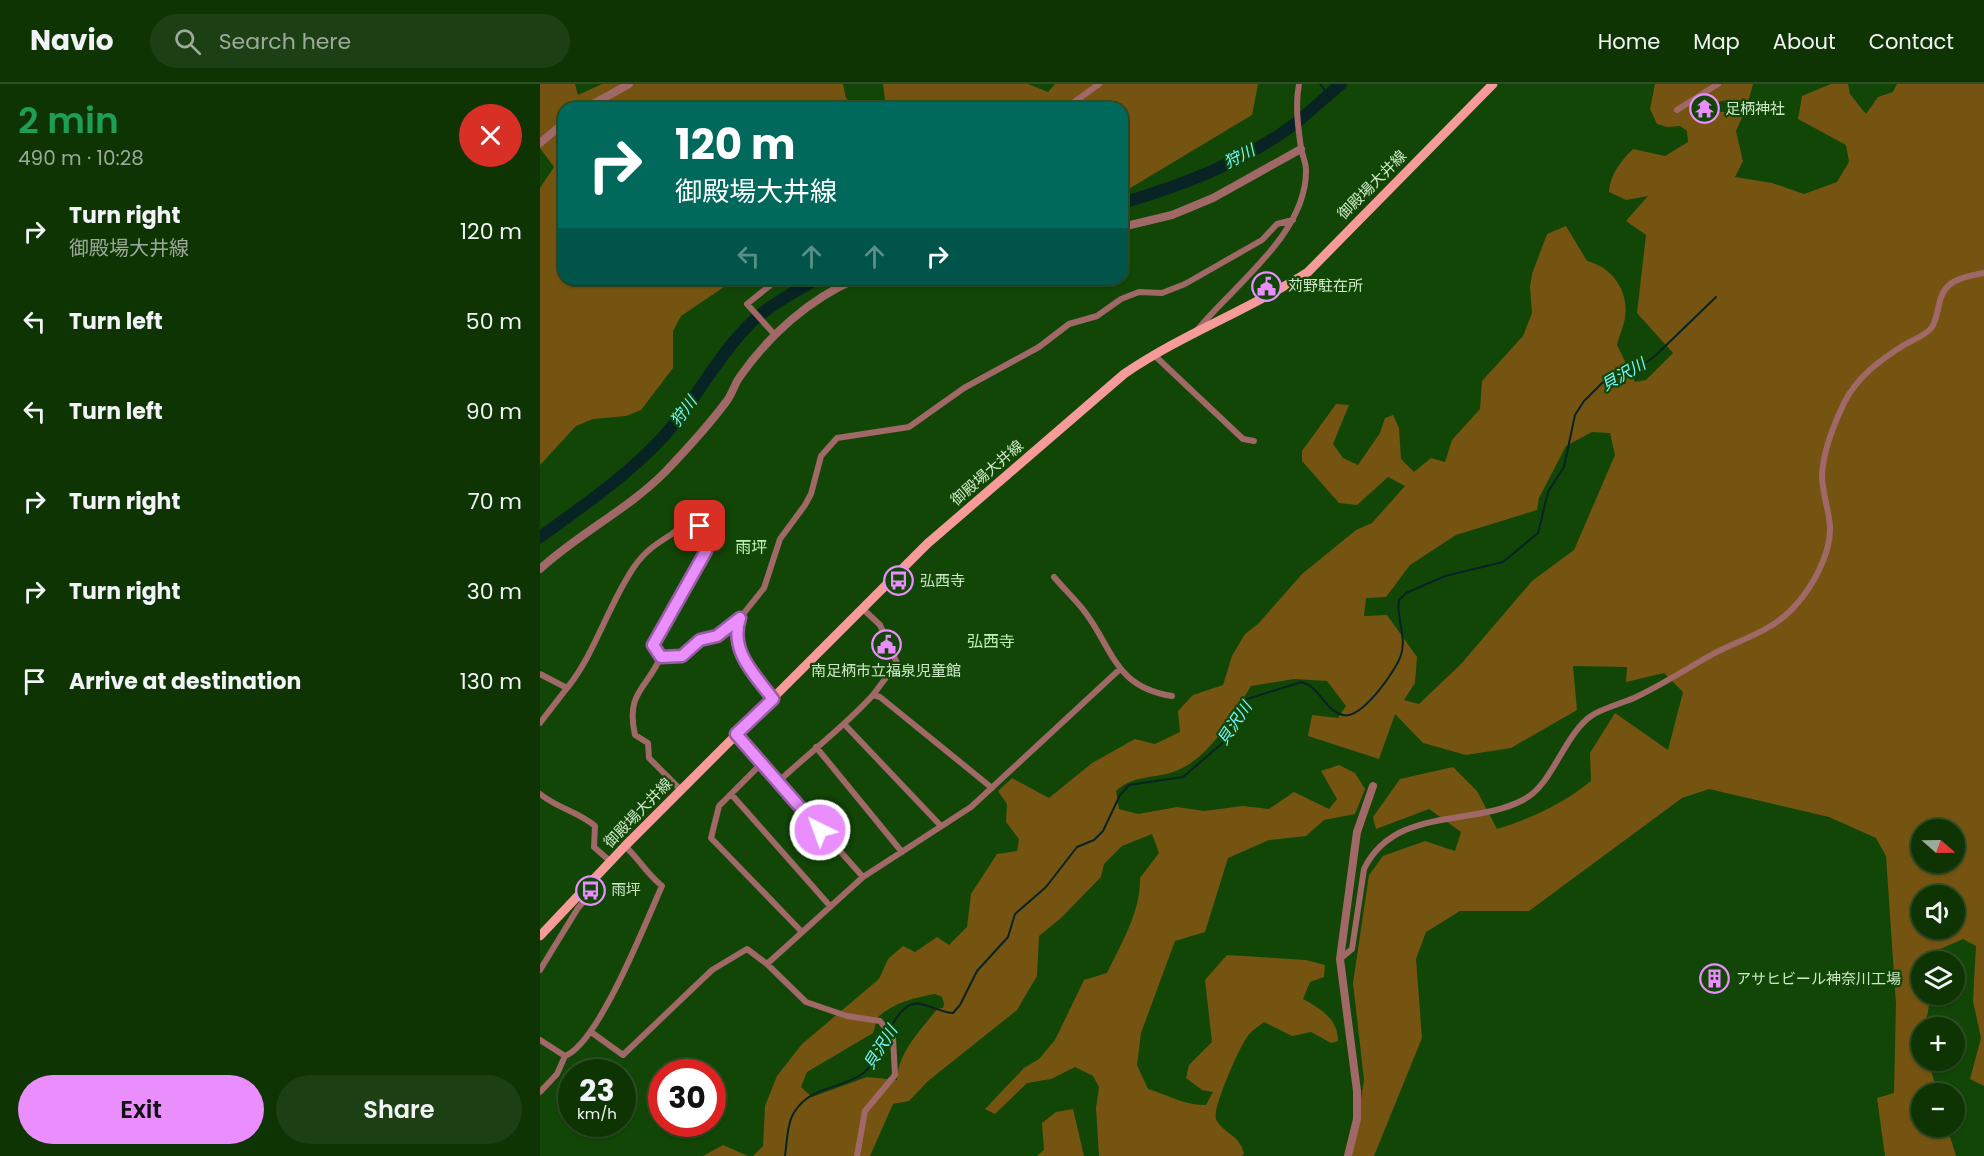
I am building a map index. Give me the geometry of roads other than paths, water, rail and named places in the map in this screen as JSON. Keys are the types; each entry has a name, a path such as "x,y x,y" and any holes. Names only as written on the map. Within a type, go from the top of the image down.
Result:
{"main road":[{"name":"御殿場大井線","path":"540,936 625,846 927,544 1124,374 1153,354 1308,272 1493,84"}],"street":[{"path":"597,102 629,84"},
{"path":"1074,102 1099,84"},
{"path":"1197,331 1217,306 1259,264 1293,220 1304,189 1307,168 1301,146 1296,99 1299,84"},
{"path":"1677,110 1718,84"},
{"path":"540,143 558,128"},
{"path":"1128,225 1172,214 1213,198 1301,146"},
{"path":"661,657 682,656 700,640 717,636 740,618 764,588 780,539 808,500 821,456 837,438 909,427 964,388 1039,347 1069,324 1097,316 1121,299 1139,292 1162,293 1185,284 1262,240 1277,224 1293,220"},
{"path":"1340,959 1352,949 1364,868 1370,856 1385,843 1414,826 1428,821 1506,806 1524,800 1534,791 1577,730 1591,716 1675,678 1713,654 1767,627 1792,609 1807,591 1817,572 1830,535 1823,485 1824,460 1843,405 1854,385 1886,358 1930,330 1936,317 1940,295 1946,286 1962,277 1984,273"},
{"path":"771,285 747,304 773,332"},
{"path":"540,569 628,504 664,472 728,400 738,380 773,332 842,285"},
{"path":"1153,354 1243,439 1254,441"},
{"path":"540,723 582,670 599,629 636,565 652,545 674,533 695,511 706,541 706,551 653,645 661,657"},
{"path":"1054,577 1086,613 1120,669 1140,687 1172,696"},
{"path":"778,782 816,747 846,726 897,663 880,625 862,609"},
{"path":"740,618 735,631 737,646 773,699"},
{"path":"661,657 636,693 633,726 635,735 648,743 649,758 681,790"},
{"path":"767,964 863,877 971,807 1120,669"},
{"path":"540,674 567,688"},
{"path":"873,695 880,697 992,788"},
{"path":"846,726 940,825"},
{"path":"736,734 863,877"},
{"path":"816,747 902,852"},
{"path":"762,764 719,806 711,838 802,932"},
{"path":"1348,1156 1357,1119 1357,1091 1340,959 1357,832 1374,786"},
{"path":"540,794 567,811 584,817 595,826 594,847 611,862"},
{"path":"731,794 830,906"},
{"path":"540,1092 557,1074 565,1056 571,1054 591,1032 611,996 662,886 645,872 641,860 625,846"},
{"path":"540,970 578,908 597,886 593,881"},
{"path":"591,1032 623,1055 712,970 747,949 767,964 806,1002 848,1016 880,1021 893,1038 895,1075 865,1111 857,1156"},
{"path":"540,1040 565,1056"}],"waterway":[{"path":"1320,84 1328,94"},
{"name":"狩川","path":"1128,201 1208,173 1250,153 1289,128 1341,84"},
{"name":"狩川","path":"540,537 635,465 674,424 724,354 754,320 807,285"},
{"name":"貝沢川","path":"785,1156 789,1127 795,1111 810,1096 862,1074 875,1058 892,1026 905,1008 917,1004 953,1013 960,1005 977,971 1008,937 1015,914 1046,887 1077,847 1094,840 1103,831 1120,795 1129,785 1183,777 1226,740 1247,699 1302,682 1314,689 1331,709 1343,715 1350,715 1368,702 1385,682 1401,655 1403,641 1399,600 1406,593 1445,576 1503,562 1538,533 1548,492 1564,467 1575,415 1584,401 1602,383 1633,371 1654,357 1716,297"}],"place":[{"name":"足柄神社","path":"1704,109"},
{"name":"苅野駐在所","path":"1267,286"},
{"name":"弘西寺","path":"899,581"},
{"name":"南足柄市立福泉児童館","path":"886,644"},
{"name":"雨坪","path":"590,890"},
{"name":"アサヒビール神奈川工場","path":"1715,979"}],"district":[{"name":"雨坪","path":"751,547"},
{"name":"弘西寺","path":"991,641"}]}
